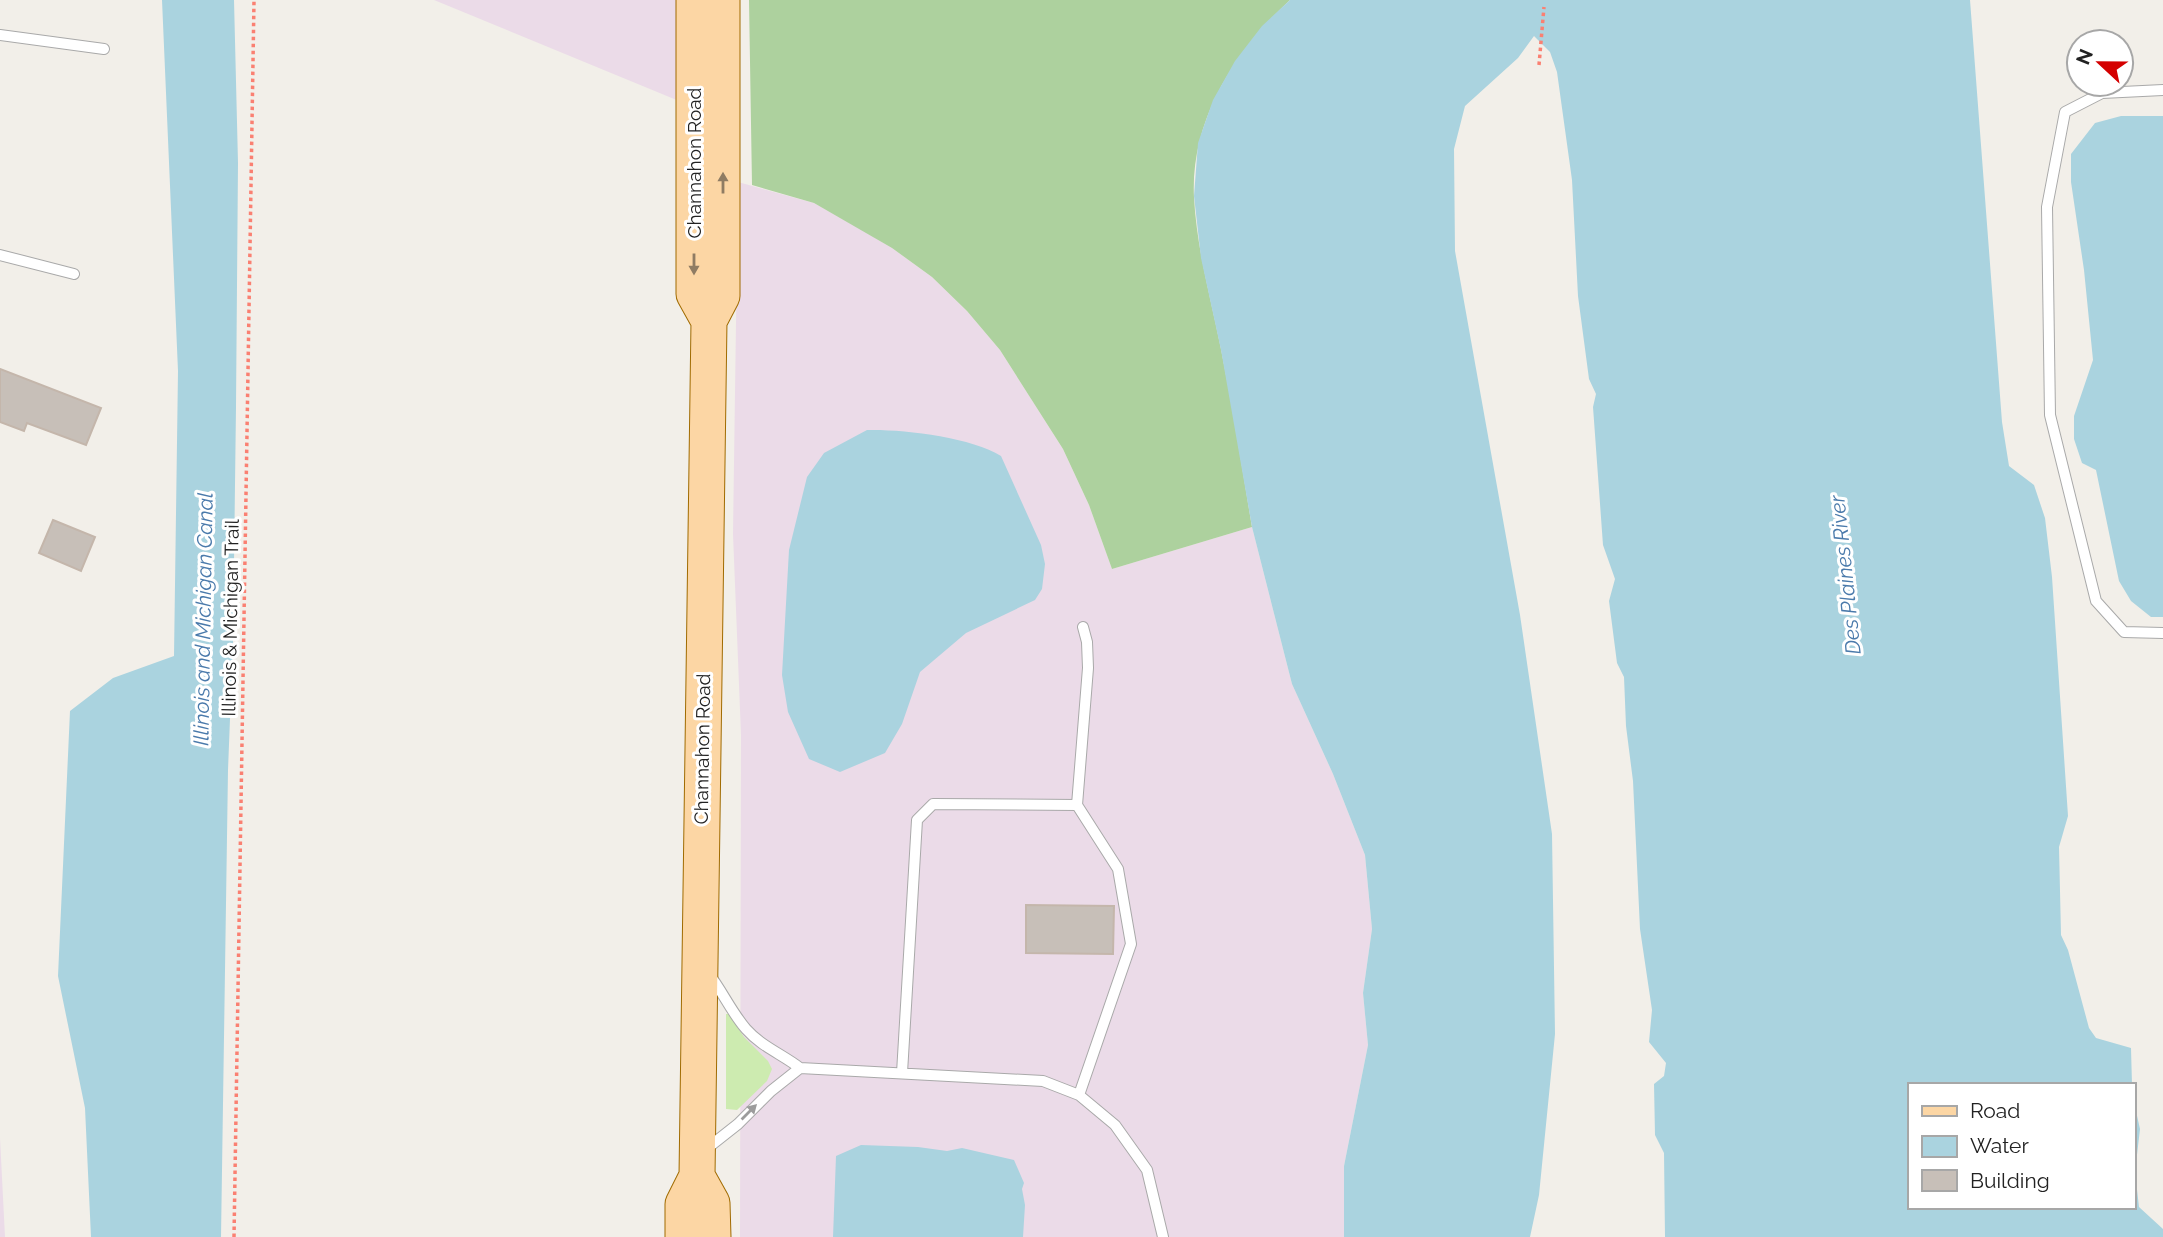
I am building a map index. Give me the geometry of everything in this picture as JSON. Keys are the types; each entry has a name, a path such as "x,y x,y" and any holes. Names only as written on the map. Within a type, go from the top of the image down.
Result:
{"main road":[{"name":"Channahon Road","path":"694,0 694,294 709,321"},
{"name":"Channahon Road","path":"683,1237 683,1204 697,1166 709,321 722,296 722,0"},
{"name":"Channahon Road","path":"697,1166 712,1203 713,1237"}],"lane":[{"path":"0,35 104,49"},
{"path":"2163,90 2102,93 2065,112 2047,207 2050,415 2096,601 2124,632 2163,633"},
{"path":"0,255 74,274"},
{"path":"1079,1094 1131,944 1118,869 1077,805 1088,668 1087,642 1083,627"},
{"path":"902,1073 917,820 933,804 1077,805"},
{"path":"699,960 746,1029 774,1053 800,1068 1043,1081 1079,1094 1115,1125 1147,1170 1163,1237"},
{"path":"697,1166 771,1091 800,1068"}],"path":[{"name":"Illinois & Michigan Trail","path":"233,1237 254,0"},
{"path":"1539,65 1544,7"}],"shaded area":[{"path":"434,0 678,0 679,101"},
{"path":"738,182 814,203 855,226 932,277 967,311 1000,350 1063,449 1089,505 1112,569 1252,527 1292,684 1333,774 1365,855 1372,929 1363,993 1368,1045 1344,1166 1344,1237 740,1237 741,735 733,534"},
{"path":"0,1138 5,1237 0,1237"}],"green space":[{"path":"749,0 1290,0 1251,41 1234,64 1208,115 1195,169 1194,198 1198,236 1230,393 1252,527 1112,569 1089,505 1063,449 1000,350 967,311 932,277 892,248 814,203 752,185"},
{"path":"726,1014 729,1014 744,1037 768,1061 772,1069 767,1081 737,1110 726,1109"}],"water":[{"name":"Illinois and Michigan Canal","path":"162,0 234,0 238,163 236,407 221,1237 91,1237 85,1108 58,976 70,711 113,678 174,656 178,371"},
{"name":"Des Plaines River","path":"1290,0 1970,0 2002,422 2009,466 2034,485 2045,518 2052,577 2068,816 2059,847 2061,935 2068,950 2089,1028 2096,1038 2131,1048 2132,1083 1908,1083 1908,1209 2135,1209 2135,1172 2139,1207 2163,1229 2163,1237 1665,1237 1664,1153 1655,1135 1654,1084 1664,1076 1666,1063 1649,1042 1652,1010 1640,929 1633,781 1626,726 1624,677 1617,663 1609,601 1615,579 1603,545 1593,407 1596,394 1589,379 1578,296 1572,180 1557,72 1550,52 1534,36 1518,58 1465,106 1454,149 1455,251 1520,615 1552,834 1555,1034 1539,1195 1530,1237 1344,1237 1344,1166 1368,1045 1363,993 1372,929 1365,855 1333,774 1292,684 1252,527 1221,350 1201,258 1194,196 1198,143 1213,100 1235,61 1262,26"},
{"path":"2121,116 2163,116 2163,617 2151,617 2131,601 2119,581 2096,470 2082,463 2074,439 2074,416 2093,360 2084,270 2071,182 2071,154 2095,123"},
{"path":"867,430 936,435 988,449 1001,456 1041,545 1045,564 1042,589 1035,600 966,633 920,672 902,724 885,753 840,772 809,759 788,712 782,675 789,550 807,477 824,453"},
{"path":"2135,1107 2140,1129 2135,1172"},
{"path":"861,1145 947,1151 962,1148 1014,1160 1024,1183 1023,1237 833,1237 836,1156"}],"building":[{"path":"0,369 101,408 86,445 27,423 24,431 0,422"},
{"path":"53,520 95,537 81,571 39,553"},
{"path":"1026,905 1114,906 1113,954 1026,953"}]}
